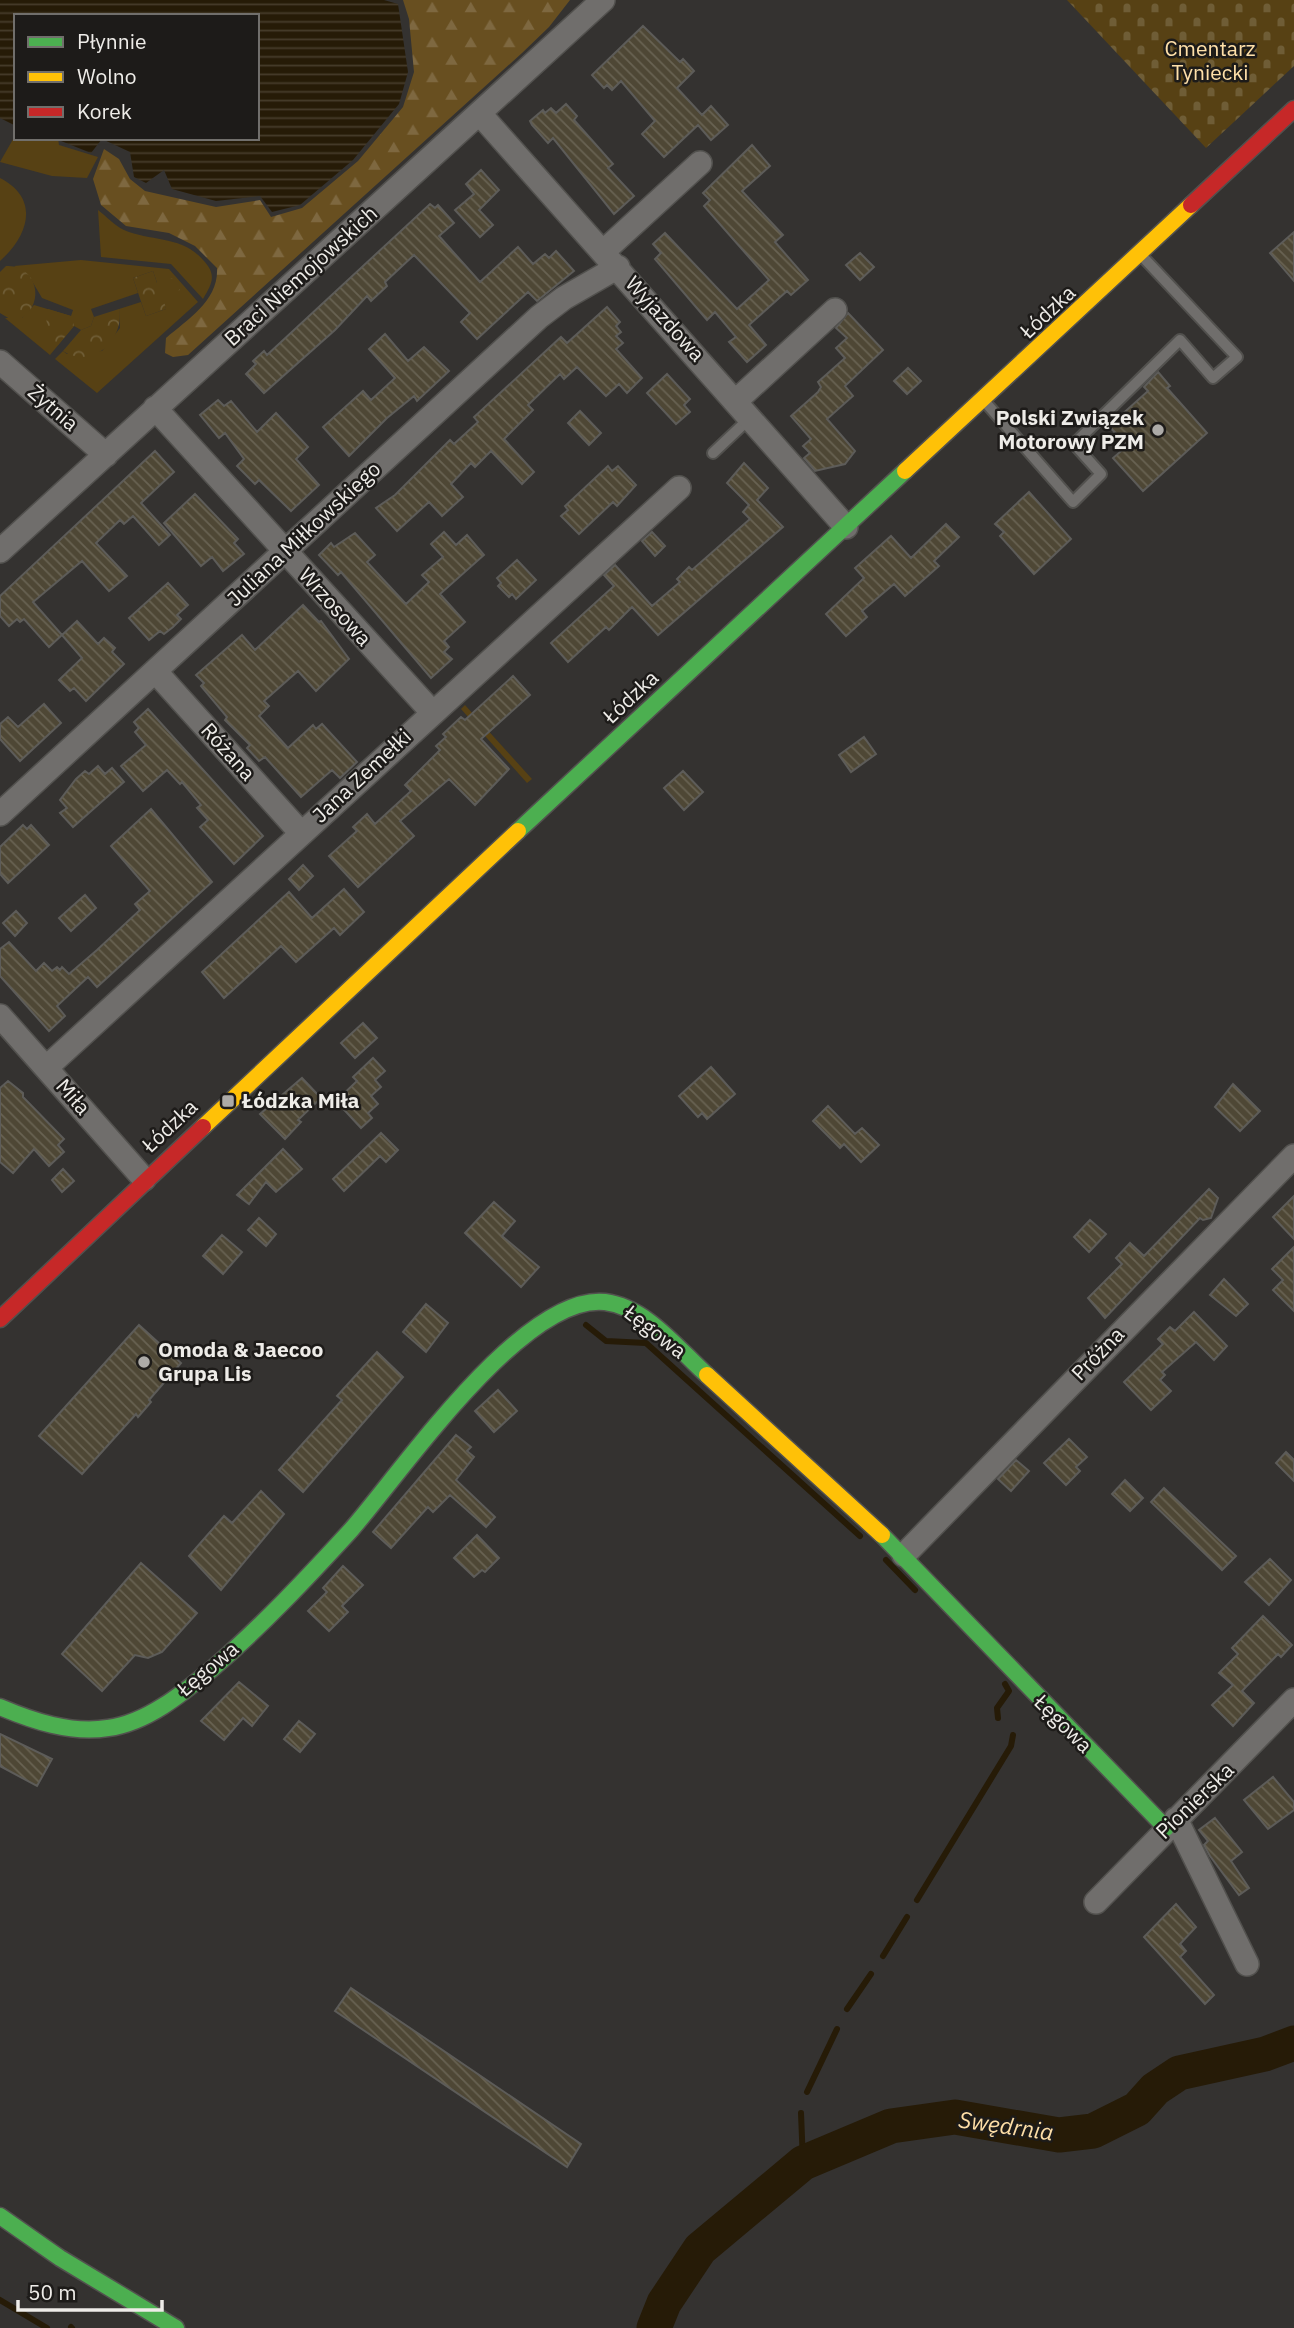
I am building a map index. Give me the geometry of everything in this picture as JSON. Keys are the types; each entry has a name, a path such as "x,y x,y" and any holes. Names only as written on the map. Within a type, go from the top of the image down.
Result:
{"main road":[{"name":"Łódzka","path":"0,1319 144,1179 1294,110"},
{"name":"Łęgowa","path":"0,1707 48,1723 102,1729 139,1720 167,1703 227,1656 320,1562 455,1402 551,1317 575,1306 613,1302 639,1314 904,1555 1038,1698 1171,1823"},
{"path":"0,2216 60,2258 176,2328"},
{"path":"0,2229 60,2258"}],"street":[{"name":"Braci Niemojowskich","path":"0,551 603,0"},
{"name":"Wyjazdowa","path":"480,114 744,408 846,527"},
{"name":"Juliana Miłkowskiego","path":"0,814 538,317 611,259 700,163"},
{"path":"744,408 835,310"},
{"name":"Żytnia","path":"0,362 106,454"},
{"name":"Wrzosowa","path":"155,408 432,712"},
{"name":"Jana Zemełki","path":"47,1067 679,488"},
{"name":"Różana","path":"155,671 301,833"},
{"name":"Miła","path":"0,1016 144,1179"},
{"name":"Próżna","path":"904,1555 1294,1156"},
{"name":"Pionierska","path":"1096,1902 1294,1700"},
{"name":"Łęgowa","path":"1171,1823 1247,1964"}],"lane":[{"path":"984,400 1073,502 1101,474 1074,444 1180,340 1213,378 1237,357 1141,254"},
{"path":"713,453 744,408"}],"green space":[{"path":"403,0 570,0 549,27 522,53 188,355 173,357 165,353 166,338 208,299 213,290 217,268 195,246 169,233 126,226 101,205 93,179 104,149 119,159 130,179 145,191 216,207 260,200 271,217 302,208 358,161 403,107 414,72 409,19"},
{"name":"Cmentarz Tyniecki","path":"1067,0 1294,0 1294,66 1206,148"},
{"path":"14,138 14,140 58,140 59,145 98,157 87,178 52,176 0,162"},
{"path":"0,178 21,196 26,218 18,240 0,261"},
{"path":"98,210 124,230 176,243 195,253 208,266 212,275 211,284 203,299 171,264 101,257"},
{"path":"81,260 169,269 198,302 97,393 55,359 63,351 67,354 102,351 120,328 119,309 141,302 146,316 166,309 153,271 133,278 138,293 91,309 94,317 91,326 81,330 74,326 50,355 5,318 22,318 34,305 71,316 73,310 42,298 29,276 14,266"},
{"path":"6,266 25,271 34,285 34,303 22,318 10,319 0,313 0,272"},
{"path":"153,271 157,283 176,277 180,290 163,296 166,309 146,316 133,278"},
{"path":"48,309 71,316 74,326 58,345 48,328"},
{"path":"119,309 117,331 104,349 85,357 63,351 81,330 91,326 94,317"},
{"path":"465,705 532,779 527,783 461,709"}],"shaded area":[{"path":"0,0 384,0 398,4 408,72 399,104 353,160 300,205 272,212 260,196 216,201 172,189 164,170 146,183 134,177 130,152 104,140 259,140 259,14 14,14 14,125 0,118"},
{"path":"61,140 101,140 91,153"}],"building":[{"path":"643,26 680,62 683,59 694,71 677,88 702,115 711,106 728,125 711,140 698,125 664,157 642,134 655,121 621,81 612,90 607,85 604,88 592,75"},
{"path":"566,104 577,116 574,120 613,164 608,168 634,196 614,214 553,138 548,143 530,121 543,110 545,113 551,108 556,113"},
{"path":"752,145 770,166 742,191 783,235 775,242 808,280 791,295 787,291 749,325 766,345 747,362 729,342 736,337 715,312 707,320 655,259 661,253 653,244 665,233 737,309 769,280 704,206 710,200 703,193"},
{"path":"481,170 499,190 479,210 493,225 480,237 455,210 474,194 466,184"},
{"path":"430,204 435,208 438,205 454,223 439,236 480,282 518,247 533,264 545,254 549,258 556,251 574,271 537,301 528,292 477,339 461,322 470,313 414,255 385,282 387,286 371,301 367,296 335,330 264,393 246,374 256,364 253,361 264,351 267,355"},
{"path":"1294,232 1294,281 1270,253"},
{"path":"860,253 874,267 860,280 846,265"},
{"path":"607,307 620,322 616,326 621,332 616,336 623,343 616,349 642,378 627,393 619,384 606,396 577,367 564,379 560,374 528,405 533,410 504,439 534,472 522,484 491,451 475,467 471,463 451,484 463,497 442,516 429,502 397,531 376,508 395,495 450,440 454,444 478,422 474,417 561,337 567,343"},
{"path":"848,313 883,350 845,386 853,396 827,419 855,451 845,464 815,471 804,458 810,453 803,446 811,439 791,416 818,392 821,387 818,382 845,358 836,348 847,338 836,328"},
{"path":"385,334 408,361 424,347 449,371 417,401 414,396 387,418 349,456 323,427 363,391 371,400 395,378 369,349"},
{"path":"908,368 921,381 907,394 894,381"},
{"name":"Polski Związek Motorowy PZM","path":"1158,372 1170,386 1167,388 1207,433 1143,491 1113,458 1127,446 1109,426 1148,391 1144,387"},
{"path":"667,374 690,399 684,405 690,412 676,424 647,393"},
{"path":"218,400 224,406 231,401 257,432 276,413 308,447 296,459 319,485 291,511 259,480 255,484 237,466 244,459 225,433 219,438 200,415"},
{"path":"580,411 601,433 589,445 568,423"},
{"path":"155,451 174,472 141,503 170,535 159,545 133,516 124,524 120,520 96,543 127,576 109,591 82,561 33,602 62,635 49,647 24,619 20,622 17,619 9,626 0,616 0,596"},
{"path":"744,463 768,488 757,500 783,527 658,635 632,607 609,630 606,627 568,662 551,643 614,586 604,575 615,565 652,606 680,582 677,579 689,567 692,570 750,519 743,512 749,505 727,483"},
{"path":"608,466 612,471 618,466 636,485 617,506 613,502 579,534 561,516 568,510 565,506"},
{"path":"1029,492 1071,539 1034,574 1000,536 1004,532 995,524"},
{"path":"195,494 238,539 234,543 244,554 223,571 212,557 201,566 164,523"},
{"path":"946,524 959,537 934,561 939,566 905,596 894,584 862,611 867,617 846,636 826,614 864,578 855,568 891,536 911,558"},
{"path":"444,532 456,545 467,535 484,555 440,594 465,622 444,641 449,647 444,652 452,659 431,678 341,572 338,575 319,555 331,543 334,547 355,533 375,555 367,562 406,604 429,582 422,575 443,557 431,544"},
{"path":"652,532 665,546 655,556 642,541"},
{"path":"517,560 536,580 516,599 512,594 509,597 498,586 501,583 497,578"},
{"path":"168,583 188,605 177,615 181,619 173,627 164,634 160,631 149,640 129,618"},
{"path":"303,605 321,621 349,659 316,691 298,671 264,701 269,706 259,716 288,748 313,725 316,729 322,724 357,762 340,778 332,770 301,797 265,757 259,761 247,748 250,745 225,720 227,717 201,686 204,683 196,675 242,635 255,650"},
{"path":"77,621 98,644 104,638 115,648 112,652 124,664 86,701 74,688 70,691 59,680 82,658 62,635"},
{"path":"513,676 530,695 481,739 509,769 475,805 449,779 400,821 414,836 358,887 329,856 357,831 353,827 367,814 375,824 411,791 405,785 440,750 436,746 446,737 443,734 461,717 465,720"},
{"path":"44,704 61,723 20,761 0,739 0,724 8,717 18,727"},
{"path":"148,709 263,836 234,864 200,827 208,820 197,808 201,805 182,782 180,784 167,770 143,791 121,766 146,745 135,732 139,728 134,722"},
{"path":"864,737 876,754 851,772 839,755"},
{"path":"98,766 105,774 112,768 124,782 73,827 60,813 67,808 60,800 76,779 85,771 89,774"},
{"path":"683,771 703,792 684,810 664,788"},
{"path":"151,809 212,882 97,987 88,977 57,1006 65,1016 49,1031 0,976 0,949 9,942 36,971 44,963 52,971 62,967 69,974 97,950 140,910 135,904 150,891 111,846"},
{"path":"23,825 27,829 31,825 49,845 8,883 0,874 0,847"},
{"path":"303,865 313,876 299,890 289,879"},
{"path":"344,889 364,912 340,935 334,928 296,962 281,946 224,998 202,972 289,892 312,918"},
{"path":"85,895 96,908 71,931 59,918"},
{"path":"16,911 27,923 15,936 3,923"},
{"path":"363,1023 377,1038 355,1058 341,1043"},
{"path":"373,1058 385,1071 375,1080 381,1087 371,1096 378,1104 368,1113 372,1118 361,1128 336,1101 357,1081 353,1077"},
{"path":"711,1067 735,1094 707,1119 702,1113 698,1117 679,1096"},
{"path":"302,1078 321,1098 298,1120 301,1122 285,1139 260,1114"},
{"path":"8,1081 23,1093 23,1097 64,1139 58,1145 64,1152 49,1166 34,1149 13,1173 0,1162 0,1088"},
{"path":"1233,1084 1260,1111 1240,1131 1215,1107"},
{"path":"828,1106 855,1134 862,1128 879,1145 861,1162 844,1144 840,1148 813,1121"},
{"path":"381,1133 398,1150 386,1162 380,1156 344,1191 333,1179"},
{"path":"283,1149 302,1169 276,1192 266,1182 249,1204 237,1195"},
{"path":"63,1169 74,1181 62,1192 52,1180"},
{"path":"1209,1189 1218,1198 1211,1218 1200,1218 1105,1318 1088,1298 1122,1264 1116,1258 1130,1243 1144,1256"},
{"path":"1294,1196 1294,1239 1273,1217"},
{"path":"494,1202 515,1221 502,1236 539,1267 521,1287 465,1233"},
{"path":"259,1218 276,1234 266,1246 248,1230"},
{"path":"1090,1220 1106,1234 1089,1252 1074,1237"},
{"path":"222,1235 242,1252 223,1274 203,1256"},
{"path":"1294,1247 1294,1311 1273,1290 1283,1280 1272,1269"},
{"path":"1224,1279 1248,1304 1236,1316 1210,1295"},
{"path":"426,1304 448,1323 426,1352 403,1332"},
{"path":"1194,1312 1227,1346 1214,1360 1196,1342 1162,1372 1165,1375 1160,1380 1171,1391 1151,1410 1124,1382 1163,1344 1158,1339 1170,1327 1175,1331"},
{"path":"139,1325 181,1363 138,1417 136,1414 82,1474 39,1436"},
{"path":"377,1352 403,1377 303,1492 279,1470 342,1400 337,1396"},
{"path":"498,1390 517,1411 494,1432 475,1411"},
{"path":"456,1435 471,1447 467,1451 474,1457 456,1480 495,1517 486,1527 450,1495 433,1512 428,1507 391,1548 373,1532"},
{"path":"1069,1439 1087,1457 1076,1467 1080,1471 1066,1485 1044,1463"},
{"path":"1286,1452 1294,1460 1294,1481 1276,1463"},
{"path":"1016,1460 1029,1471 1011,1491 998,1479"},
{"path":"1125,1480 1143,1498 1130,1511 1112,1494"},
{"path":"1164,1488 1236,1556 1222,1570 1151,1502"},
{"path":"261,1491 284,1514 221,1590 189,1556 224,1516 232,1523"},
{"path":"477,1535 499,1558 485,1572 482,1570 474,1577 454,1558"},
{"path":"1270,1559 1291,1580 1269,1605 1245,1582"},
{"path":"141,1563 197,1613 162,1652 148,1658 135,1655 102,1691 62,1654"},
{"path":"343,1566 363,1585 342,1606 348,1612 329,1631 308,1611 327,1592 323,1588"},
{"path":"1263,1616 1292,1645 1281,1657 1278,1654 1242,1691 1254,1703 1233,1726 1212,1705 1233,1685 1219,1673 1238,1654 1232,1648"},
{"path":"239,1682 268,1706 252,1726 243,1718 224,1740 201,1721"},
{"path":"299,1721 315,1734 300,1752 284,1739"},
{"path":"0,1734 52,1759 37,1786 0,1766"},
{"path":"1273,1777 1294,1802 1294,1810 1268,1829 1244,1800"},
{"path":"1215,1818 1242,1852 1231,1861 1249,1888 1239,1895 1210,1856 1204,1845 1208,1841 1199,1830"},
{"path":"1176,1904 1196,1927 1180,1944 1186,1951 1180,1957 1214,1995 1205,2004 1144,1937"},
{"path":"351,1988 581,2144 567,2167 335,2011"}],"waterway":[{"path":"586,1325 606,1341 646,1343 860,1536"},
{"path":"886,1560 915,1590"},
{"path":"998,1718 997,1708 1009,1691 1005,1684"},
{"path":"917,1900 1011,1746 1013,1735"},
{"path":"883,1956 907,1917"},
{"path":"847,2009 871,1974"},
{"path":"807,2092 837,2029"},
{"name":"Swędrnia","path":"654,2328 664,2303 700,2249 803,2163 891,2126 955,2117 1059,2135 1093,2131 1137,2109 1155,2089 1179,2073 1265,2054 1294,2043"},
{"path":"801,2113 803,2163"},
{"path":"0,2300 47,2328"}],"traffic: fast":[{"path":"518,831 905,471"},
{"path":"0,1707 52,1725 94,1729 137,1720 177,1697 231,1653 301,1584 351,1530 466,1391 502,1355 538,1326 573,1307 605,1302 634,1312 648,1320 707,1375"},
{"path":"882,1535 1166,1828"},
{"path":"0,2216 60,2258 176,2328"}],"traffic: slow":[{"path":"905,471 1191,205"},
{"path":"203,1127 518,831"},
{"path":"707,1375 882,1535"}],"traffic: jam":[{"path":"1191,205 1294,109"},
{"path":"0,1319 203,1127"}],"place":[{"name":"Polski Związek Motorowy PZM","path":"1158,430"},
{"name":"Łódzka Miła","path":"228,1101"},
{"name":"Omoda & Jaecoo Grupa Lis","path":"144,1362"}]}
